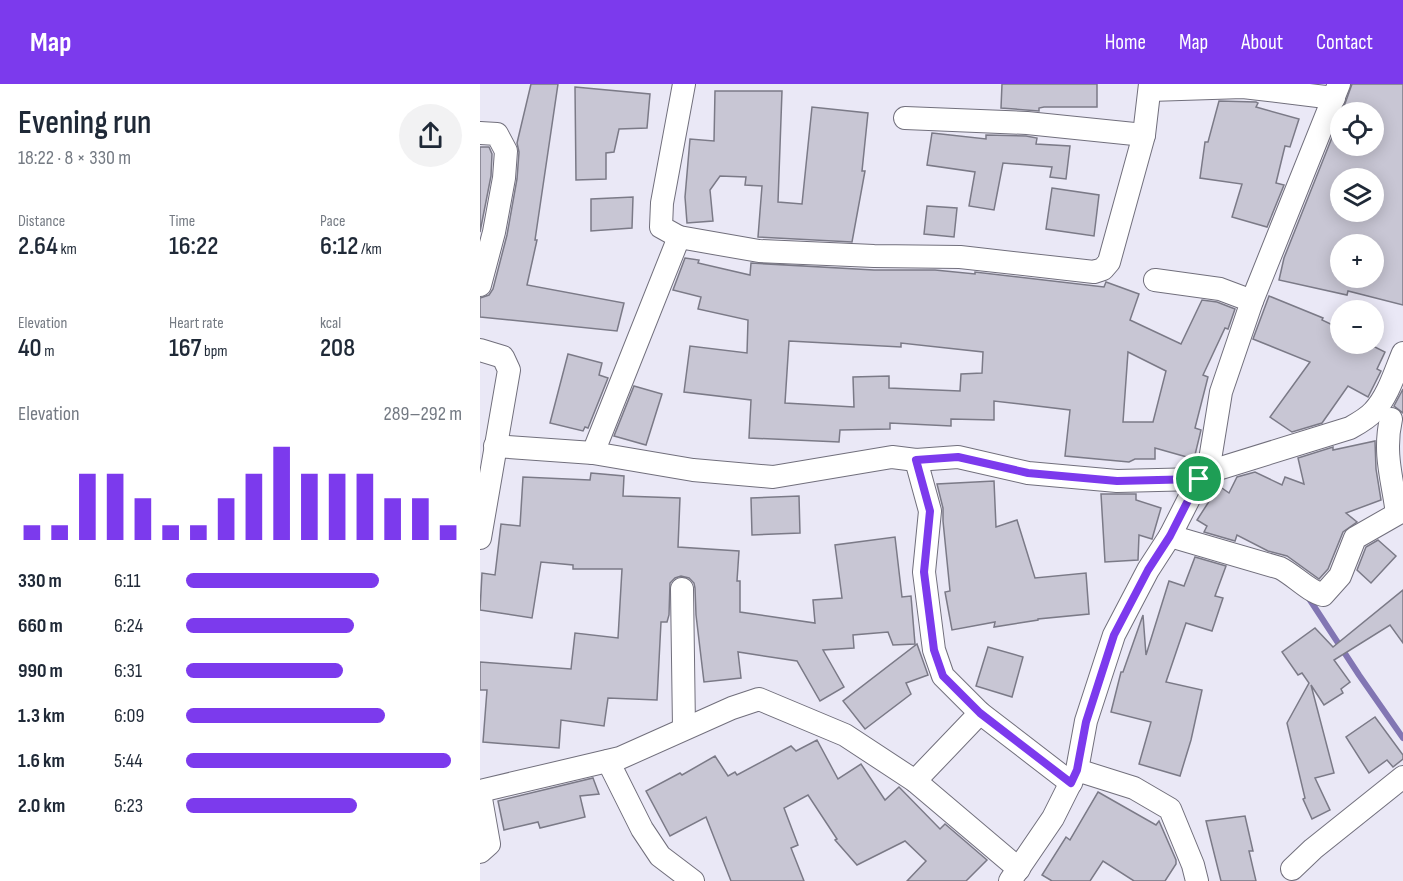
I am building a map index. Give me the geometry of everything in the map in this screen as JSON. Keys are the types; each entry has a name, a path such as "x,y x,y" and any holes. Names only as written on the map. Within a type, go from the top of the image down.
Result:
{"street":[{"path":"480,852 489,844 480,792 620,758 684,728 759,699 845,735 915,782 1014,875 1053,818 1074,776 1086,722 1114,635 1148,570 1204,475 1221,392 1251,300 1336,91 1243,87 1150,87 1144,135 1109,262 1103,269 1094,272 960,257 759,251 679,237 661,226 662,203 684,84"},
{"path":"905,117 1027,123 1144,135"},
{"path":"480,133 497,134 506,150 504,178 494,232 480,285"},
{"path":"593,453 638,335 679,237"},
{"path":"1155,280 1220,289 1251,300"},
{"path":"480,350 503,357 509,370 480,538"},
{"path":"1170,536 1280,568 1323,595 1340,576 1355,538 1397,514 1389,476 1388,433 1392,379 1403,353"},
{"path":"495,446 593,453 693,470 773,477 892,457 916,460 958,457 1028,473 1117,481 1204,475 1350,428 1390,419"},
{"path":"916,460 930,511 924,572 934,650 943,676 980,713 1074,776 1134,788 1170,809 1193,865 1197,881"},
{"path":"682,589 684,728"},
{"path":"915,782 980,713"},
{"path":"608,760 642,829 660,856 693,881"},
{"path":"1292,869 1330,835 1403,777"}],"building":[{"path":"531,84 558,84 535,240 537,240 527,285 624,303 617,331 480,317 480,298 489,295 493,289 507,235 517,179 519,152 517,143"},
{"path":"1002,84 1097,84 1097,107 1044,107 1039,108 1039,111 1001,108"},
{"path":"1352,84 1403,84 1403,305 1348,291 1347,295 1279,280 1284,258 1330,143 1330,156 1384,156 1384,102 1346,102"},
{"path":"575,87 650,94 647,128 619,129 614,152 606,153 606,179 576,180"},
{"path":"715,91 782,91 778,202 802,204 812,107 868,113 862,171 865,171 852,242 758,237 762,186 745,185 746,177 720,176 710,190 713,221 687,223 685,197 690,139 714,141"},
{"path":"1219,101 1256,102 1258,103 1256,107 1299,119 1290,147 1285,146 1276,183 1284,185 1267,227 1232,217 1242,184 1200,178 1205,142 1208,142"},
{"path":"932,133 986,139 986,135 1026,136 1037,138 1036,144 1070,146 1066,179 1050,177 1052,167 1003,163 994,210 969,206 975,172 927,165"},
{"path":"480,147 489,147 492,154 491,176 480,232"},
{"path":"1052,188 1099,195 1094,236 1046,229"},
{"path":"633,197 632,228 591,231 591,199"},
{"path":"927,206 957,208 954,237 924,234"},
{"path":"685,258 750,275 751,263 874,270 935,270 975,274 975,272 1104,287 1106,282 1139,294 1130,320 1181,344 1202,300 1217,302 1235,309 1228,329 1225,328 1203,375 1208,377 1195,428 1201,430 1194,459 1155,448 1155,459 1135,459 1129,462 1065,456 1070,410 994,401 994,420 951,419 951,426 890,423 890,429 840,430 839,442 749,438 751,400 684,392 690,346 747,353 748,320 698,309 701,297 673,290","holes":["789,341 901,347 901,343 983,352 982,373 961,374 960,391 889,388 889,376 853,377 854,407 785,403","1128,352 1166,371 1153,422 1123,422"]},
{"path":"1269,296 1323,318 1322,320 1330,324 1330,354 1384,354 1385,352 1377,369 1381,371 1368,397 1348,386 1322,423 1292,432 1270,417 1310,362 1253,339"},
{"path":"568,354 602,363 599,375 608,378 588,428 585,427 583,431 550,423"},
{"path":"634,386 662,394 646,445 614,436"},
{"path":"1403,389 1403,413 1394,406"},
{"path":"1375,441 1376,469 1381,500 1346,513 1357,522 1343,532 1328,569 1319,579 1287,556 1268,551 1237,535 1235,541 1204,532 1207,526 1197,520 1219,486 1229,493 1237,477 1255,472 1282,485 1285,477 1304,484 1298,458 1333,447 1333,450"},
{"path":"591,473 624,476 623,496 680,498 678,547 739,551 737,581 740,581 740,612 815,623 813,600 842,598 835,545 895,537 902,597 911,596 915,644 893,645 888,632 853,635 854,648 823,650 844,687 820,701 797,661 738,652 741,678 704,682 694,583 689,578 681,576 670,583 669,615 667,622 661,622 657,700 608,698 604,726 561,720 559,748 483,742 487,690 480,690 480,662 571,669 575,633 618,638 622,569 573,569 573,565 541,562 532,618 480,610 482,573 495,575 501,524 520,526 523,477 590,480"},
{"path":"994,481 996,527 1017,520 1035,578 1086,573 1089,614 1038,619 994,627 995,622 952,630 945,592 950,591 943,508 937,484"},
{"path":"1101,494 1136,494 1136,500 1161,508 1152,539 1139,535 1138,560 1105,562"},
{"path":"799,496 800,533 752,535 751,498"},
{"path":"1378,540 1396,556 1371,583 1357,570 1366,547"},
{"path":"1195,557 1226,566 1215,596 1223,598 1212,631 1186,623 1166,682 1202,690 1180,776 1139,764 1151,722 1111,712 1121,672 1123,672 1143,615 1146,655 1169,581 1184,586"},
{"path":"1403,590 1403,643 1390,625 1334,660 1350,682 1341,689 1343,693 1324,705 1311,685 1334,773 1315,778 1330,810 1312,819 1303,799 1305,798 1287,723 1309,683 1302,673 1298,675 1282,652 1315,628 1333,647"},
{"path":"917,644 928,675 906,683 911,694 865,729 843,701"},
{"path":"988,647 1023,657 1012,697 976,686"},
{"path":"1375,717 1403,755 1403,759 1393,767 1387,760 1369,773 1346,737"},
{"path":"817,740 838,779 861,764 885,800 899,787 940,829 945,824 987,860 966,881 907,881 926,861 905,841 857,865 835,840 837,839 808,795 784,808 798,845 791,848 804,881 731,881 706,817 670,836 646,791 680,773 682,775 715,756 728,776 735,772 737,775 791,746 796,751"},
{"path":"593,778 599,794 580,796 585,817 540,828 538,822 504,830 498,801"},
{"path":"1098,792 1156,825 1159,821 1176,860 1176,864 1165,881 1134,881 1103,861 1090,881 1052,881 1042,875 1066,837 1070,840"},
{"path":"1245,816 1253,851 1249,851 1256,881 1221,881 1206,821"}],"waterway":[{"path":"1308,597 1403,738"}],"route":[{"path":"958,457 1028,473 1117,481 1199,479 1170,536 1148,570 1114,635 1086,722 1077,770 1071,783 980,713 943,676 934,650 924,572 930,511 916,460 958,457"}]}
